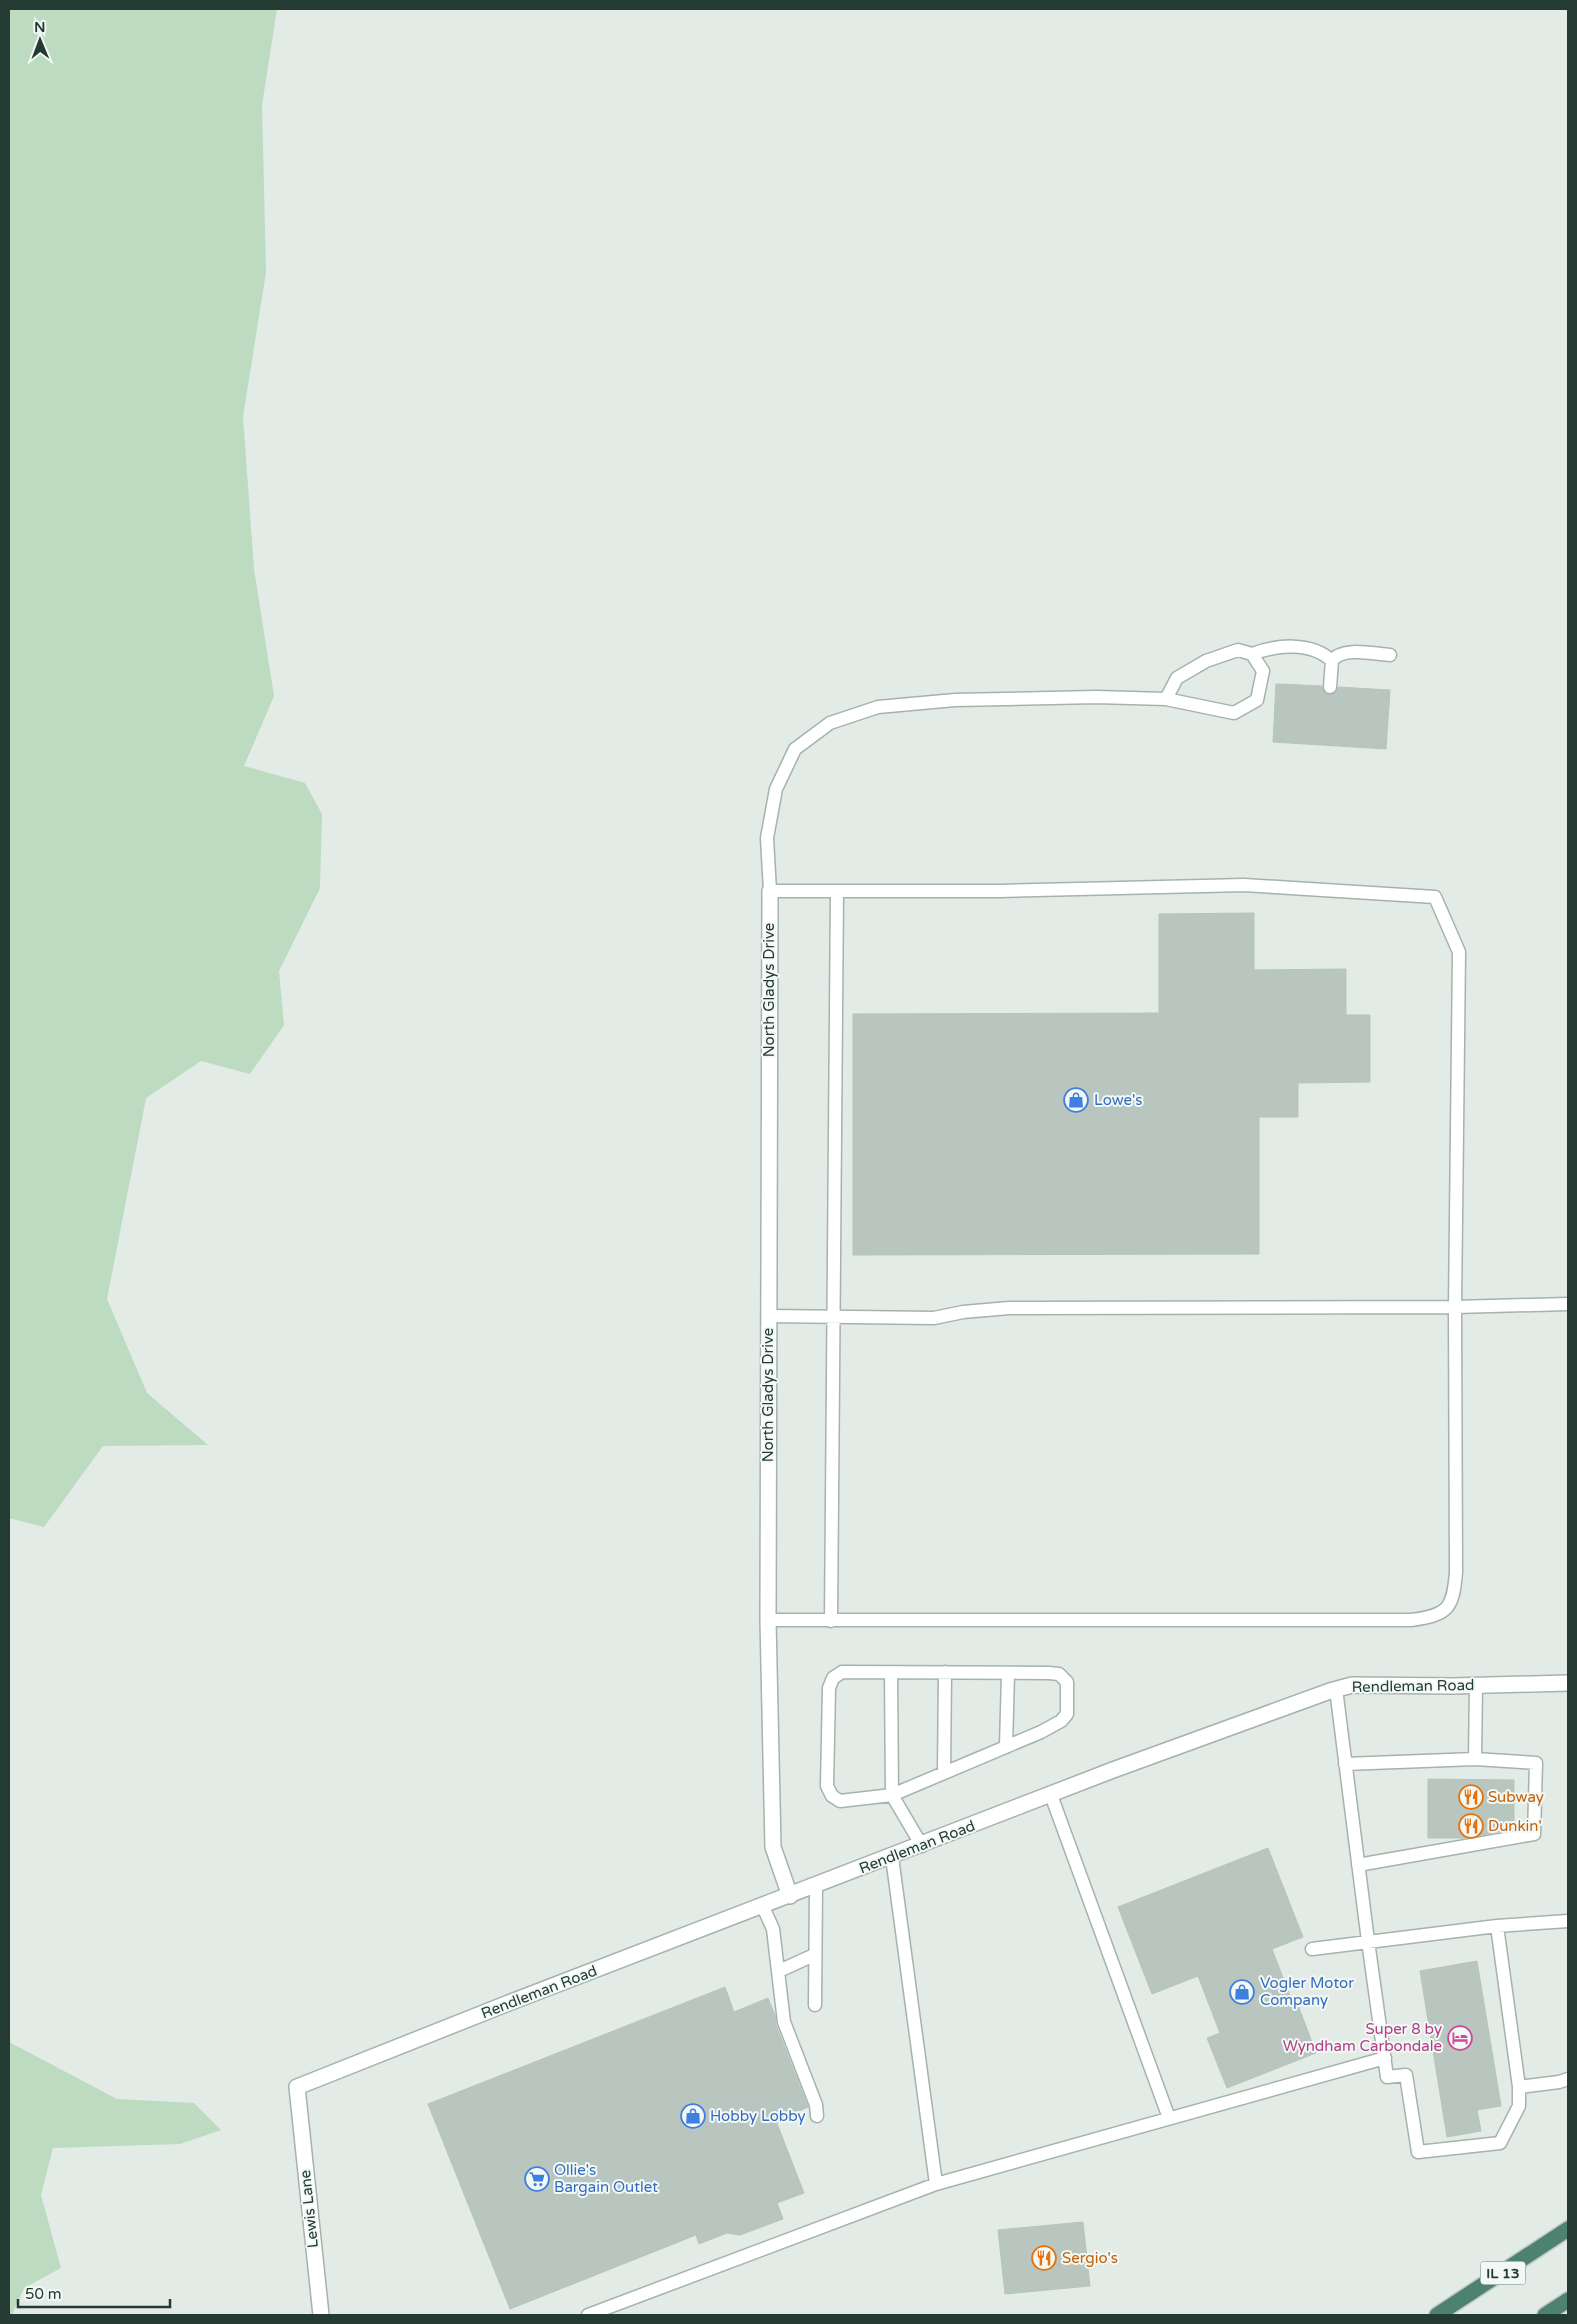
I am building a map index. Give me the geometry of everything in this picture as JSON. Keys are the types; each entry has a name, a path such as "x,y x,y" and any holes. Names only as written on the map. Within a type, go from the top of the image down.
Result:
{"highway":[{"name":"IL 13","path":"1437,2315 1568,2230"},
{"path":"1545,2315 1568,2300"}],"street":[{"name":"North Gladys Drive","path":"770,891 768,1620 773,1848 790,1896"},
{"name":"Rendleman Road","path":"298,2102 297,2087 307,2082 1051,1795 1336,1689 1352,1685 1476,1685 1568,1682"},
{"name":"Lewis Lane","path":"298,2102 321,2315"}],"lane":[{"path":"1166,700 1177,678 1206,661 1238,650 1252,654 1270,647 1296,647 1323,652 1332,661"},
{"path":"1330,687 1332,661 1335,656 1345,652 1390,655"},
{"path":"768,1620 1411,1620 1441,1613 1449,1606 1454,1593 1456,1572 1455,1307 1459,952 1435,897 1244,886 1010,891 770,891 767,838 776,789 795,750 830,722 878,707 954,700 1096,697 1166,700 1234,713 1258,700 1263,672 1252,654"},
{"path":"831,1621 832,1318 837,1119 837,891"},
{"path":"768,1316 934,1318 963,1312 1009,1308 1455,1307 1568,1304"},
{"path":"842,1672 891,1672 1059,1674 1066,1682 1067,1714 1060,1721 1041,1732 892,1795 840,1801 832,1796 827,1786 829,1688 833,1678 842,1672"},
{"path":"891,1672 892,1795 922,1846"},
{"path":"944,1773 945,1672"},
{"path":"1006,1747 1008,1673"},
{"path":"1475,1759 1476,1685"},
{"path":"1336,1689 1387,2077 1406,2075 1418,2152 1500,2143 1520,2106 1497,1926"},
{"path":"1345,1764 1475,1759 1536,1763 1534,1834 1358,1865"},
{"path":"1051,1795 1169,2118"},
{"path":"892,1857 936,2184"},
{"path":"815,2005 816,1886"},
{"path":"763,1907 773,1929 784,2022 816,2105 816,2116"},
{"path":"1312,1949 1497,1926 1568,1921"},
{"path":"779,1971 814,1955"},
{"path":"588,2315 936,2184 1385,2058"},
{"path":"1519,2087 1568,2079"}],"green space":[{"path":"9,9 277,9 262,105 266,272 243,417 254,569 274,696 244,766 305,783 322,814 320,888 279,971 284,1025 250,1074 201,1061 146,1098 107,1299 147,1393 208,1445 103,1446 44,1527 9,1518"},
{"path":"9,2042 117,2099 194,2103 221,2130 180,2144 53,2148 41,2195 61,2268 24,2288 12,2315 9,2315"}],"building":[{"path":"1276,684 1322,686 1325,693 1330,695 1336,692 1338,687 1390,690 1386,749 1273,742"},
{"name":"Lowe's","path":"1254,913 1254,970 1346,969 1346,1015 1370,1015 1370,1082 1298,1083 1298,1117 1259,1117 1259,1254 853,1255 853,1014 1159,1013 1159,914"},
{"name":"Subway","path":"1428,1779 1514,1780 1514,1829 1464,1838 1428,1838"},
{"path":"1268,1848 1303,1937 1272,1949 1294,2006 1298,2005 1316,2053 1227,2088 1207,2038 1220,2033 1198,1976 1152,1994 1118,1907"},
{"name":"Super 8 by Wyndham Carbondale","path":"1477,1961 1501,2106 1477,2110 1481,2131 1447,2137 1420,1971"},
{"path":"725,1987 734,2012 768,1998 775,2015 776,2025 808,2107 776,2121 804,2193 777,2203 783,2219 740,2235 727,2233 699,2244 696,2235 510,2309 428,2104"},
{"name":"Sergio's","path":"1083,2222 1090,2286 1005,2294 998,2230"}],"place":[{"name":"Lowe's","path":"1076,1100"},
{"name":"Subway","path":"1471,1797"},
{"name":"Dunkin'","path":"1471,1826"},
{"name":"Vogler Motor Company","path":"1242,1992"},
{"name":"Super 8 by Wyndham Carbondale","path":"1460,2038"},
{"name":"Hobby Lobby","path":"693,2116"},
{"name":"Ollie's Bargain Outlet","path":"537,2179"},
{"name":"Sergio's","path":"1044,2258"}]}
